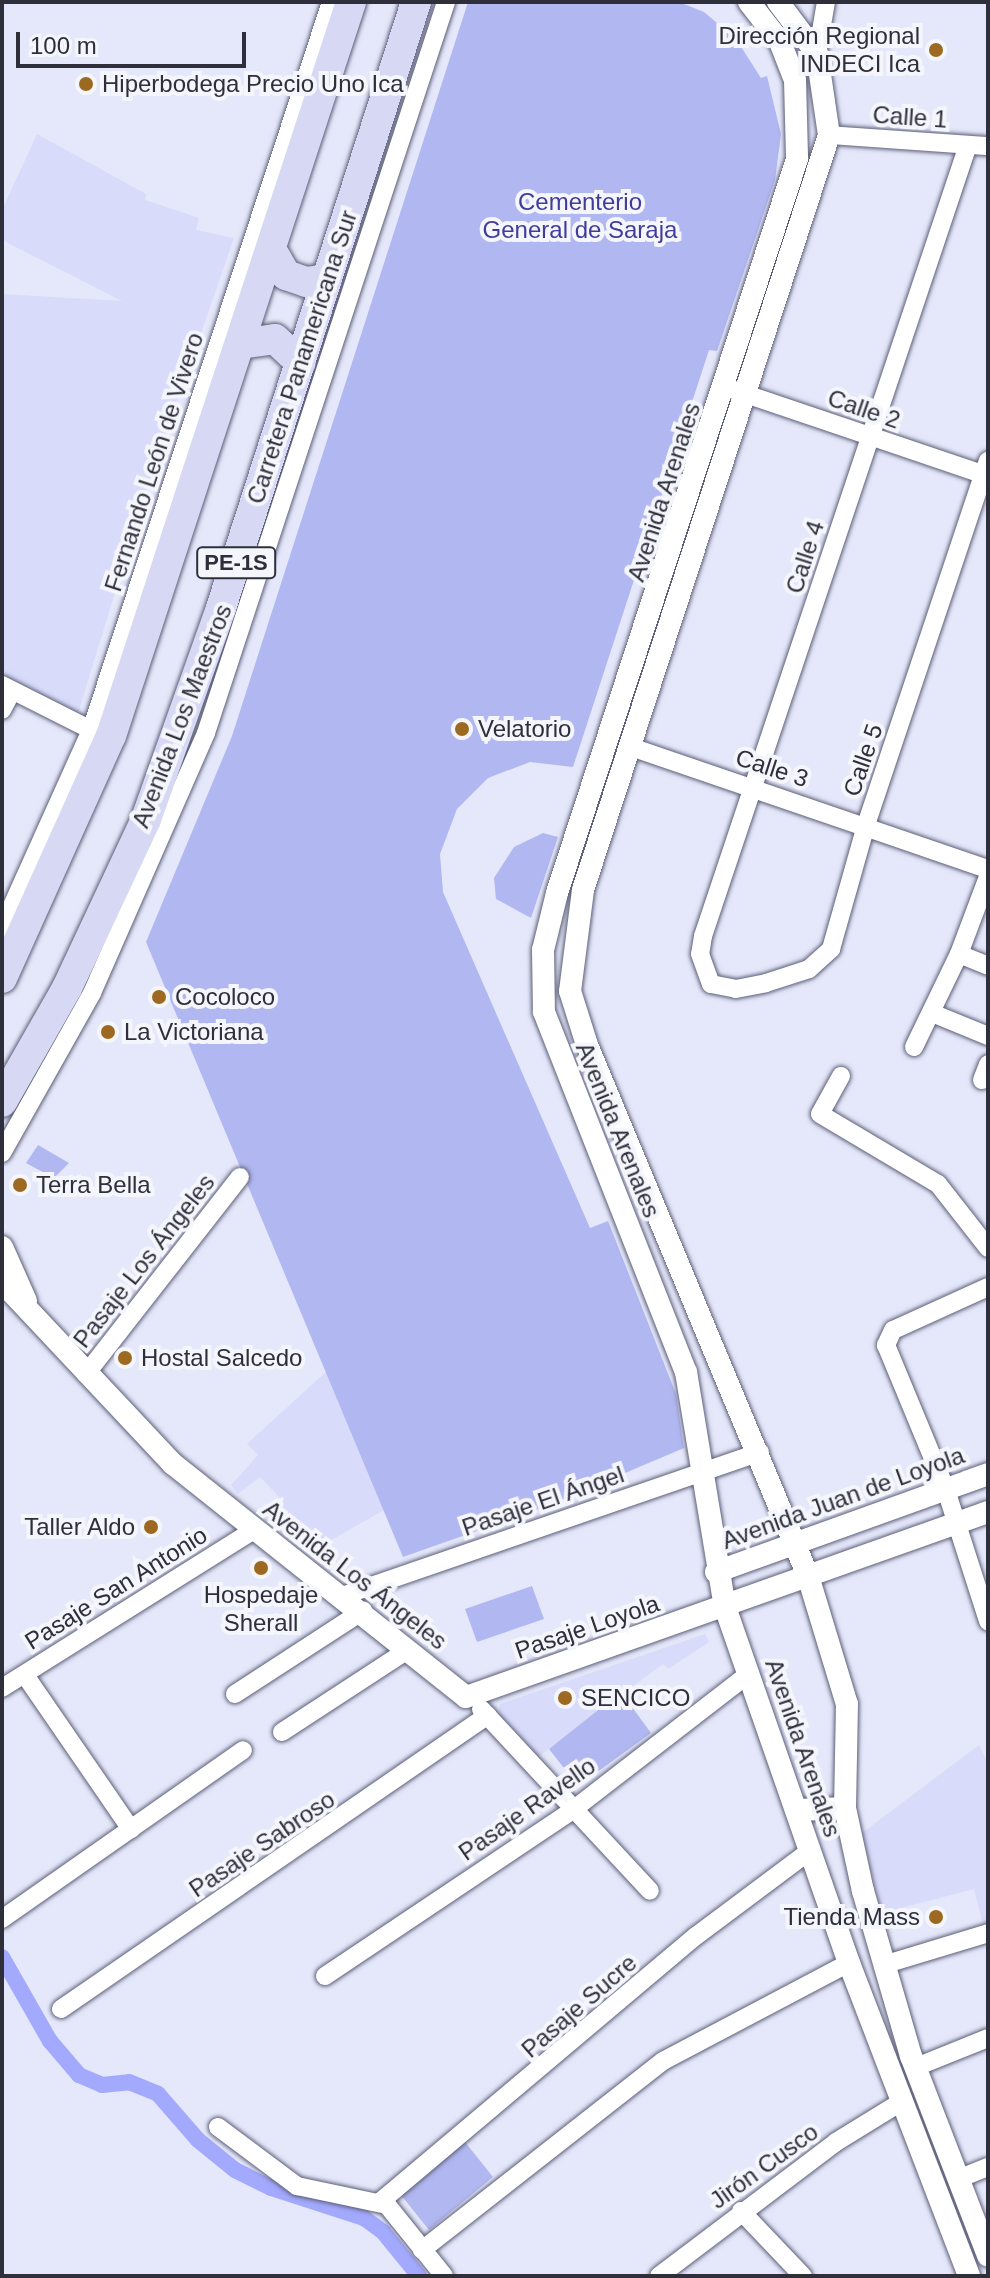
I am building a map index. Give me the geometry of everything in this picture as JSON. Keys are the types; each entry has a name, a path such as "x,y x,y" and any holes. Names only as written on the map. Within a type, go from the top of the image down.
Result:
{"highway":[{"name":"PE-1S","path":"2,978 111,736 351,2"},
{"name":"Carretera Panamericana Sur","path":"2,1102 73,976 146,819 301,363 416,2"},
{"path":"271,249 286,275 306,282 327,279"},
{"path":"240,344 275,339 301,363"}],"street":[{"name":"Fernando León de Vivero","path":"2,928 91,730 331,2"},
{"name":"Avenida Los Maestros","path":"2,1153 92,993 206,733 446,2"},
{"name":"Avenida Arenales","path":"749,2 769,23 789,62 799,102 799,139 793,180 631,747 577,914 570,991 587,1045 760,1452 808,1576 848,1713 845,1808 883,1965 916,2067 988,2256"},
{"name":"Avenida Arenales","path":"778,2 817,54 829,135 564,872 542,965 547,1022 686,1372 716,1572 725,1607 799,1810 849,1963 969,2276"},
{"path":"817,54 826,2"},
{"name":"Calle 1","path":"829,135 988,146"},
{"name":"Calle 4","path":"711,984 700,954 703,936 968,145"},
{"name":"Calle 2","path":"735,390 870,437 987,471"},
{"name":"Calle 5","path":"711,984 736,989 822,962 831,949 866,825 987,471"},
{"path":"2,710 7,688 91,730"},
{"name":"Calle 3","path":"631,747 988,869"},
{"path":"914,1047 959,954 988,877"},
{"path":"959,954 988,966"},
{"path":"932,1013 988,1036"},
{"path":"841,1076 820,1114 938,1184 988,1248"},
{"name":"Pasaje Los Ángeles","path":"86,1374 240,1177"},
{"name":"Avenida Los Ángeles","path":"2,1247 26,1303"},
{"name":"Avenida Los Ángeles","path":"2,1282 26,1303 86,1374 173,1464 363,1611 488,1715 650,1891"},
{"path":"988,1287 887,1336 886,1345 946,1490 988,1621"},
{"name":"Pasaje El Ángel","path":"342,1596 760,1452"},
{"name":"Avenida Juan de Loyola","path":"716,1572 988,1474"},
{"path":"725,1607 988,1512"},
{"name":"Pasaje San Antonio","path":"2,1688 255,1529"},
{"name":"Pasaje Loyola","path":"466,1697 725,1607"},
{"path":"235,1694 363,1611"},
{"path":"282,1732 408,1650"},
{"name":"Pasaje Ravello","path":"325,1976 574,1809 750,1673"},
{"path":"25,1675 131,1829"},
{"name":"Pasaje Sabroso","path":"61,2009 488,1715"},
{"path":"2,1919 243,1750"},
{"path":"799,1810 845,1808"},
{"name":"Pasaje Sucre","path":"380,2202 696,1936 811,1850"},
{"path":"883,1965 988,1933"},
{"path":"422,2250 663,2061 849,1963"},
{"path":"916,2067 988,2038"},
{"name":"Jirón Cusco","path":"659,2276 741,2211 901,2102"},
{"path":"218,2127 297,2186 380,2202 402,2220 444,2276"},
{"path":"958,2179 988,2167"},
{"path":"741,2211 803,2276"}],"shaded area":[{"path":"37,134 146,194 145,200 199,218 196,230 234,238 144,498 76,720 2,679 2,294 122,301 2,240 2,210"},
{"path":"328,1370 384,1510 312,1551 263,1512 280,1498 260,1477 238,1494 231,1485 258,1455 247,1444"},
{"name":"SENCICO","path":"705,1634 709,1642 668,1669 663,1664 535,1759 498,1715 500,1704"},
{"path":"979,1745 988,1763 988,1923 983,1924 974,1889 882,1913 862,1833"}],"green space":[{"name":"Cementerio General de Saraja","path":"468,2 679,2 704,12 736,39 761,78 767,76 781,134 775,180 717,351 709,350 573,767 530,762 488,778 457,809 440,854 443,892 590,1228 608,1221 676,1394 684,1448 545,1507 403,1557 146,942 232,736"},
{"path":"543,833 558,837 531,918 496,899 494,878 514,847"},
{"path":"38,1145 69,1163 54,1178 26,1163"},
{"path":"532,1586 544,1619 477,1642 465,1609"},
{"path":"621,1692 651,1733 578,1786 549,1749"},
{"path":"465,2142 493,2177 429,2230 401,2195"}],"waterway":[{"path":"2,1957 50,2041 79,2075 102,2085 129,2082 158,2094 198,2140 235,2170 271,2188 364,2218 383,2232 419,2276"}],"place":[{"name":"Dirección Regional INDECI Ica","path":"936,50"},
{"name":"Hiperbodega Precio Uno Ica","path":"86,84"},
{"name":"Velatorio","path":"462,729"},
{"name":"Cocoloco","path":"159,997"},
{"name":"La Victoriana","path":"108,1032"},
{"name":"Terra Bella","path":"20,1185"},
{"name":"Hostal Salcedo","path":"125,1358"},
{"name":"Taller Aldo","path":"151,1527"},
{"name":"Hospedaje Sherall","path":"261,1568"},
{"name":"SENCICO","path":"565,1698"},
{"name":"Tienda Mass","path":"936,1917"}]}
